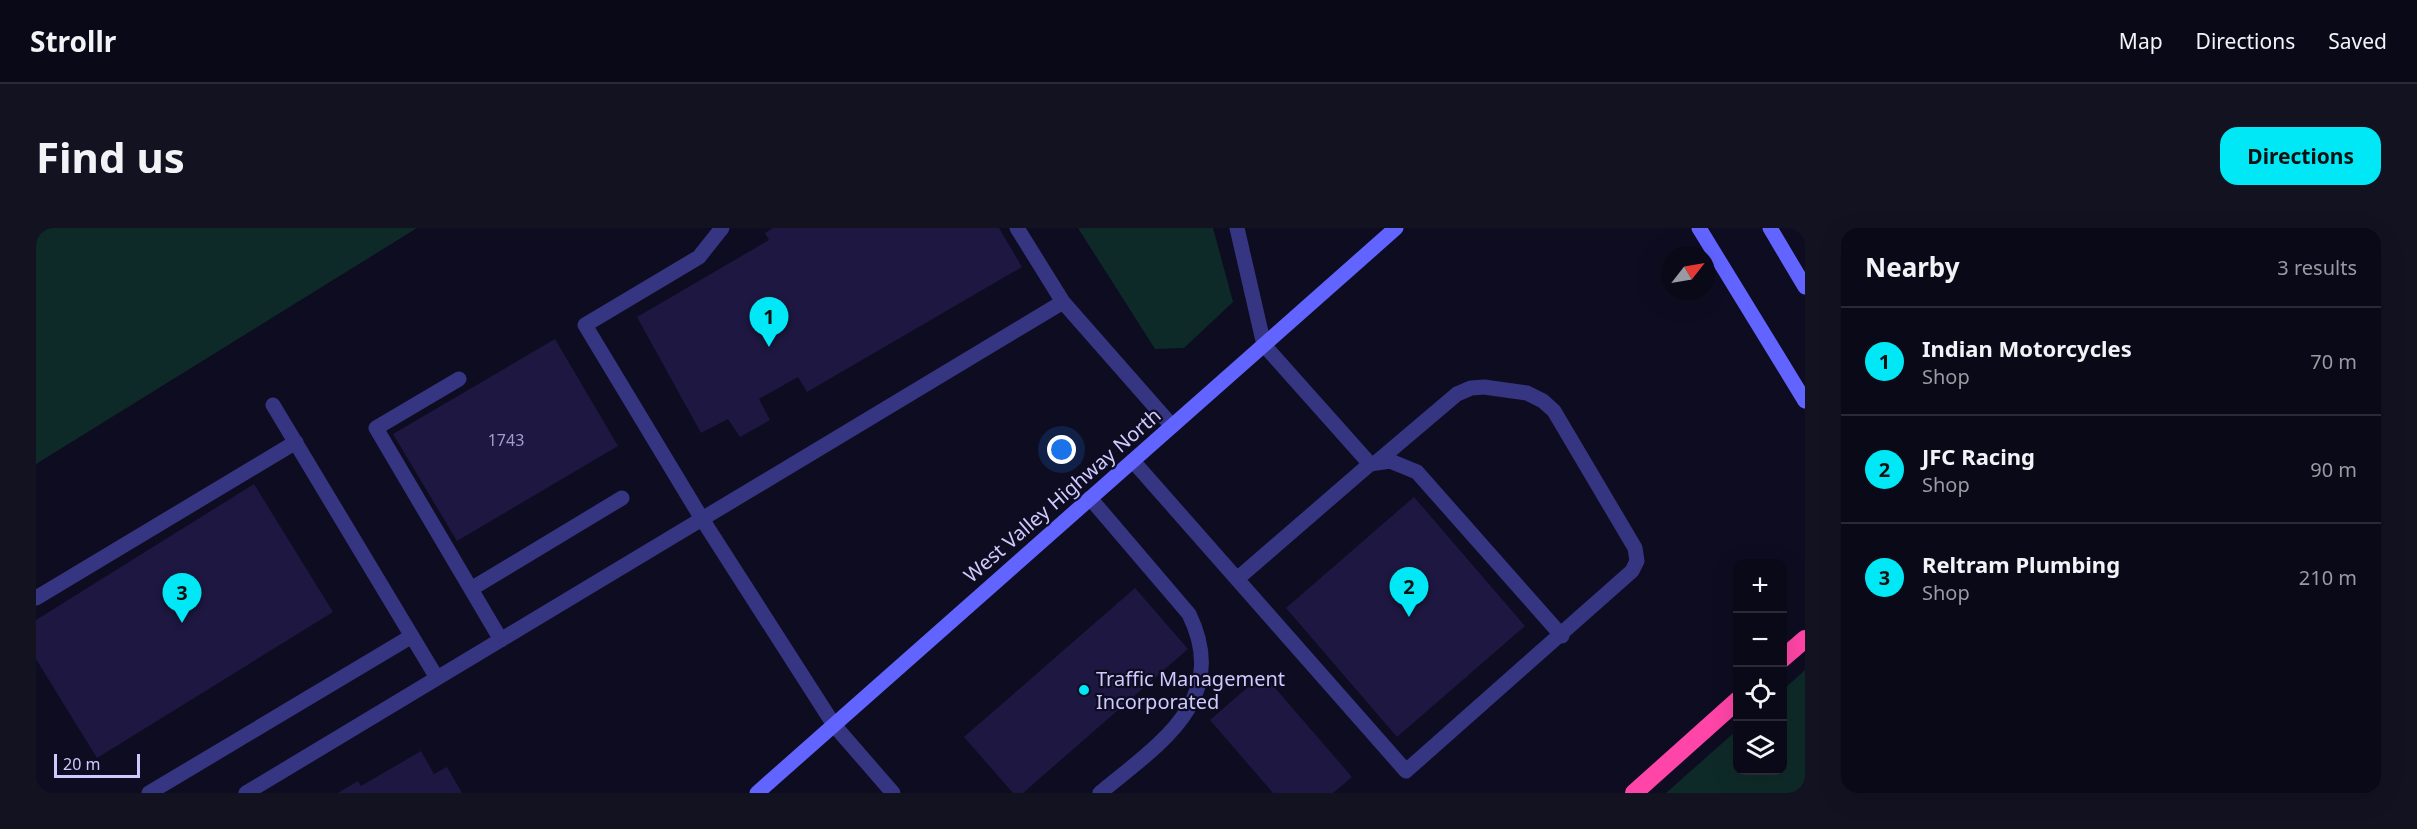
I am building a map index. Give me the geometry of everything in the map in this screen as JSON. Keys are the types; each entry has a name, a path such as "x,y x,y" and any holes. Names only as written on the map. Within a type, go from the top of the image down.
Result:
{"highway":[{"path":"1787,655 1805,639"},
{"path":"1634,793 1733,704"}],"main road":[{"name":"West Valley Highway North","path":"757,793 1396,228"},
{"path":"1699,228 1805,401"},
{"path":"1770,228 1805,287"}],"lane":[{"path":"722,228 699,257 585,325 702,519 834,725 893,793"},
{"path":"1017,228 1063,302 1172,426"},
{"path":"1237,228 1264,345 1374,463"},
{"path":"246,793 1063,302"},
{"path":"459,379 376,428 501,640"},
{"path":"1133,460 1237,579 1406,771 1562,636 1632,571 1636,561 1635,548 1554,411 1543,401 1527,393 1484,387 1472,388 1457,394 1237,579"},
{"path":"273,405 437,678"},
{"path":"36,598 296,442"},
{"path":"1374,463 1390,461 1417,472 1562,636"},
{"path":"471,590 622,498"},
{"path":"1090,498 1156,573 1193,621 1201,644 1203,671 1185,714 1163,741 1100,793"},
{"path":"149,793 412,636"}],"green space":[{"path":"36,228 417,228 36,464"},
{"path":"1078,228 1213,228 1233,302 1184,348 1155,349"},
{"path":"1805,670 1805,793 1666,793 1733,734 1733,775 1787,775 1787,686"}],"building":[{"path":"773,228 999,228 1022,267 807,392 798,377 759,399 770,420 740,437 728,419 701,433 637,317 769,240 765,233"},
{"path":"555,339 618,446 457,541 393,434"},
{"path":"254,484 333,612 97,758 36,659 36,620"},
{"path":"1414,497 1525,626 1397,737 1286,608"},
{"path":"1135,588 1188,649 1023,793 1013,793 964,737"},
{"path":"1263,674 1352,777 1333,793 1273,793 1210,720"},
{"path":"421,751 434,774 447,767 462,793 338,793 358,781 361,786"}],"place":[{"name":"Indian Motorcycles","path":"769,347"},
{"name":"JFC Racing","path":"1409,617"},
{"name":"Reltram Plumbing","path":"182,623"},
{"name":"Traffic Management Incorporated","path":"1084,690"}]}
